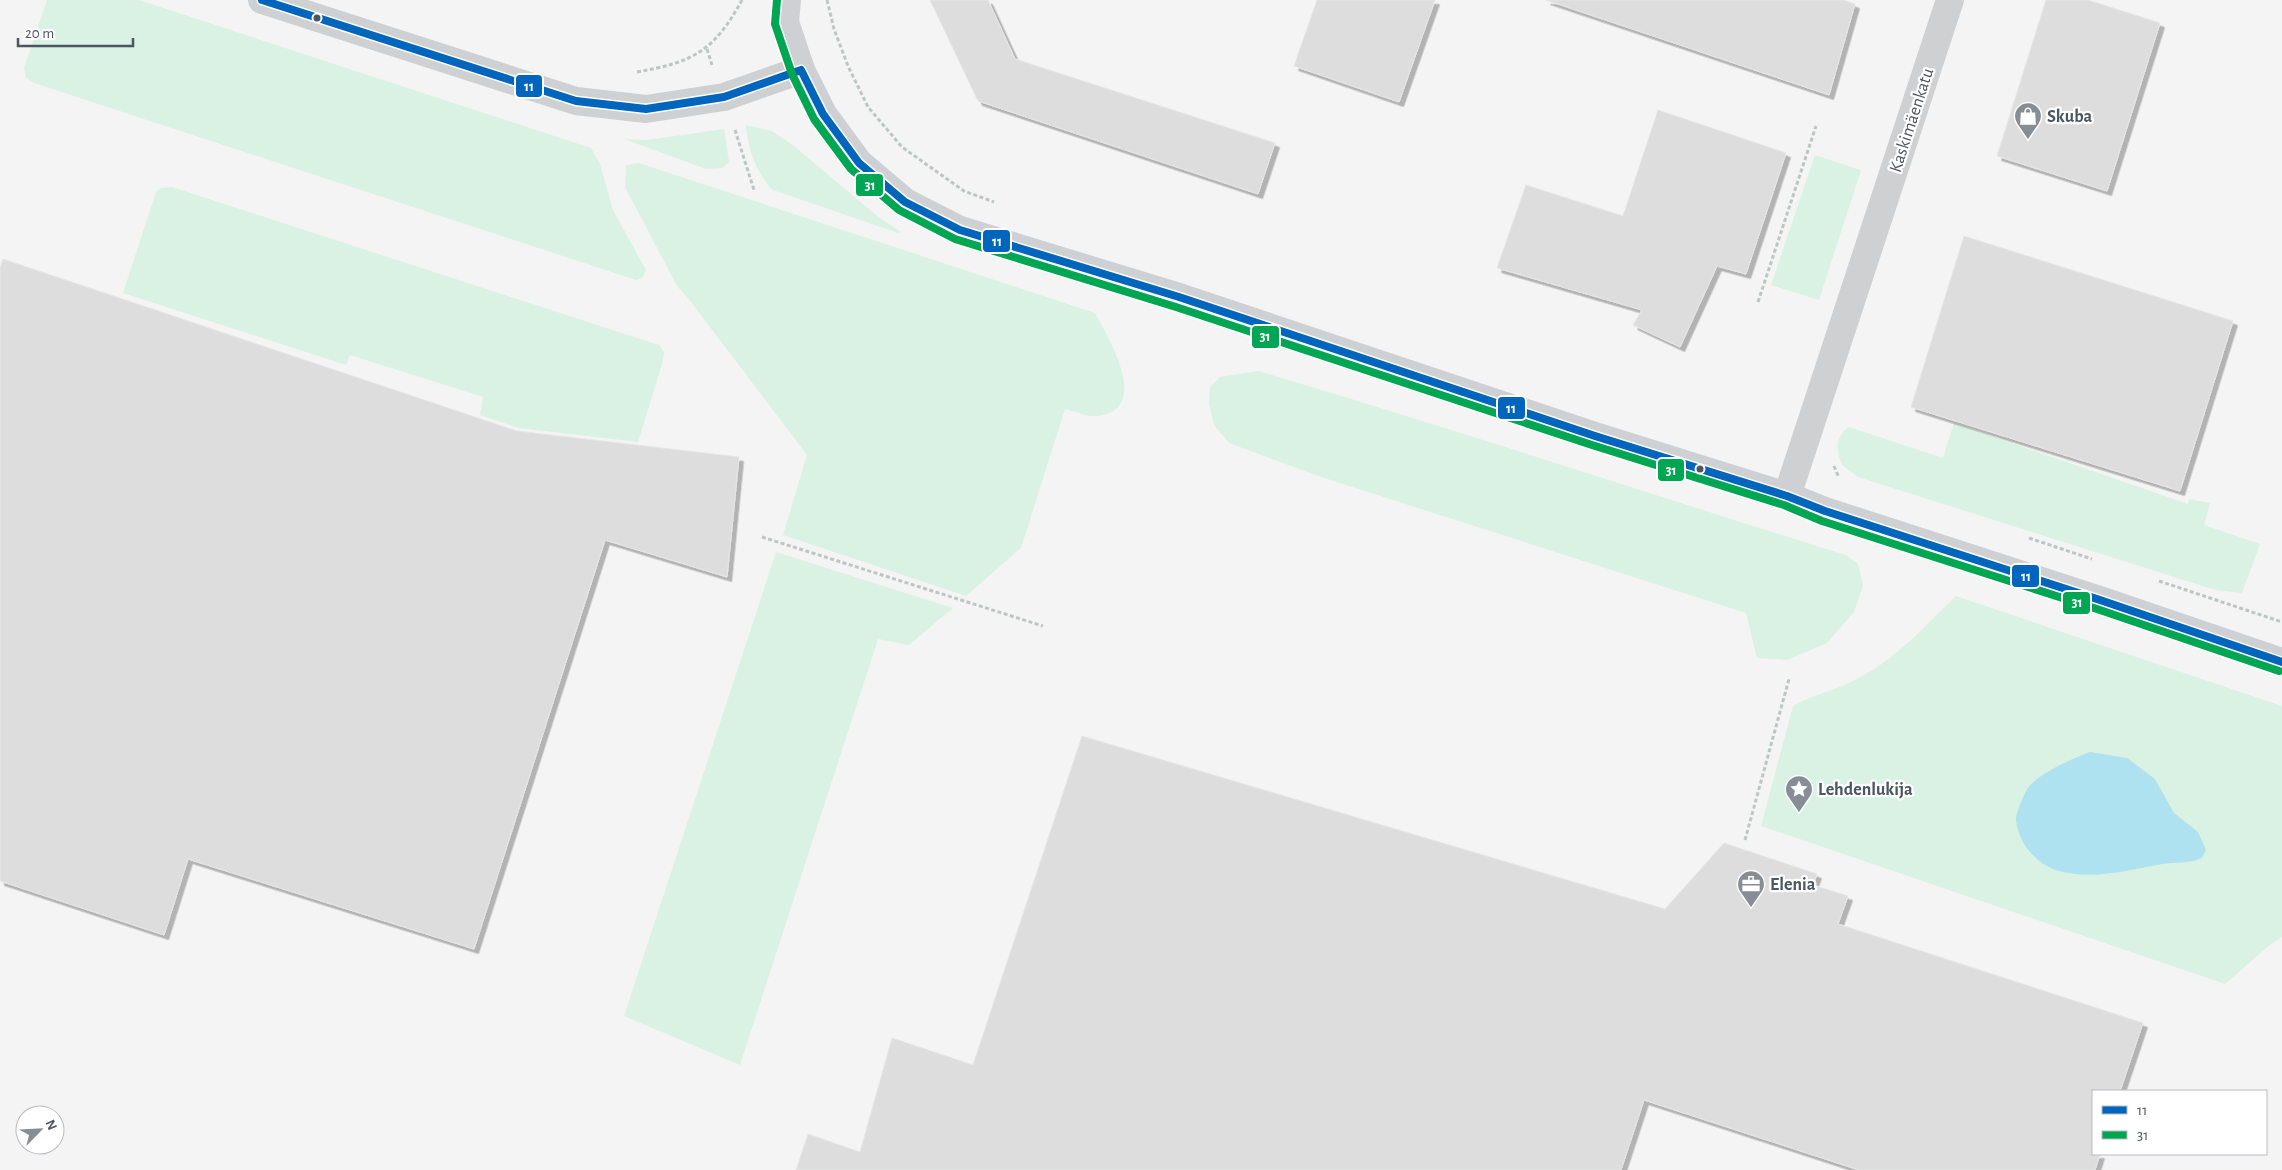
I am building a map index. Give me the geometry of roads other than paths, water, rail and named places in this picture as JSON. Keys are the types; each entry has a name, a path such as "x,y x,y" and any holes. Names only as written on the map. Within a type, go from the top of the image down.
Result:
{"main road":[{"path":"787,0 785,22 801,70 823,114 859,163 906,202 960,230 1179,297 1595,436 1787,496 1825,511 2100,600 2282,662"}],"street":[{"path":"262,0 576,101 646,109 724,97 801,70"},
{"name":"Kaskimäenkatu","path":"1787,496 1799,465 1950,0"}],"water":[{"path":"2090,752 2127,758 2155,779 2174,813 2198,832 2206,850 2202,858 2187,862 2162,864 2096,875 2083,875 2048,867 2035,857 2024,844 2017,828 2016,817 2026,791 2039,777 2047,772"}],"place":[{"name":"Skuba","path":"2028,140"},
{"name":"Lehdenlukija","path":"1799,813"},
{"name":"Elenia","path":"1751,908"}]}
